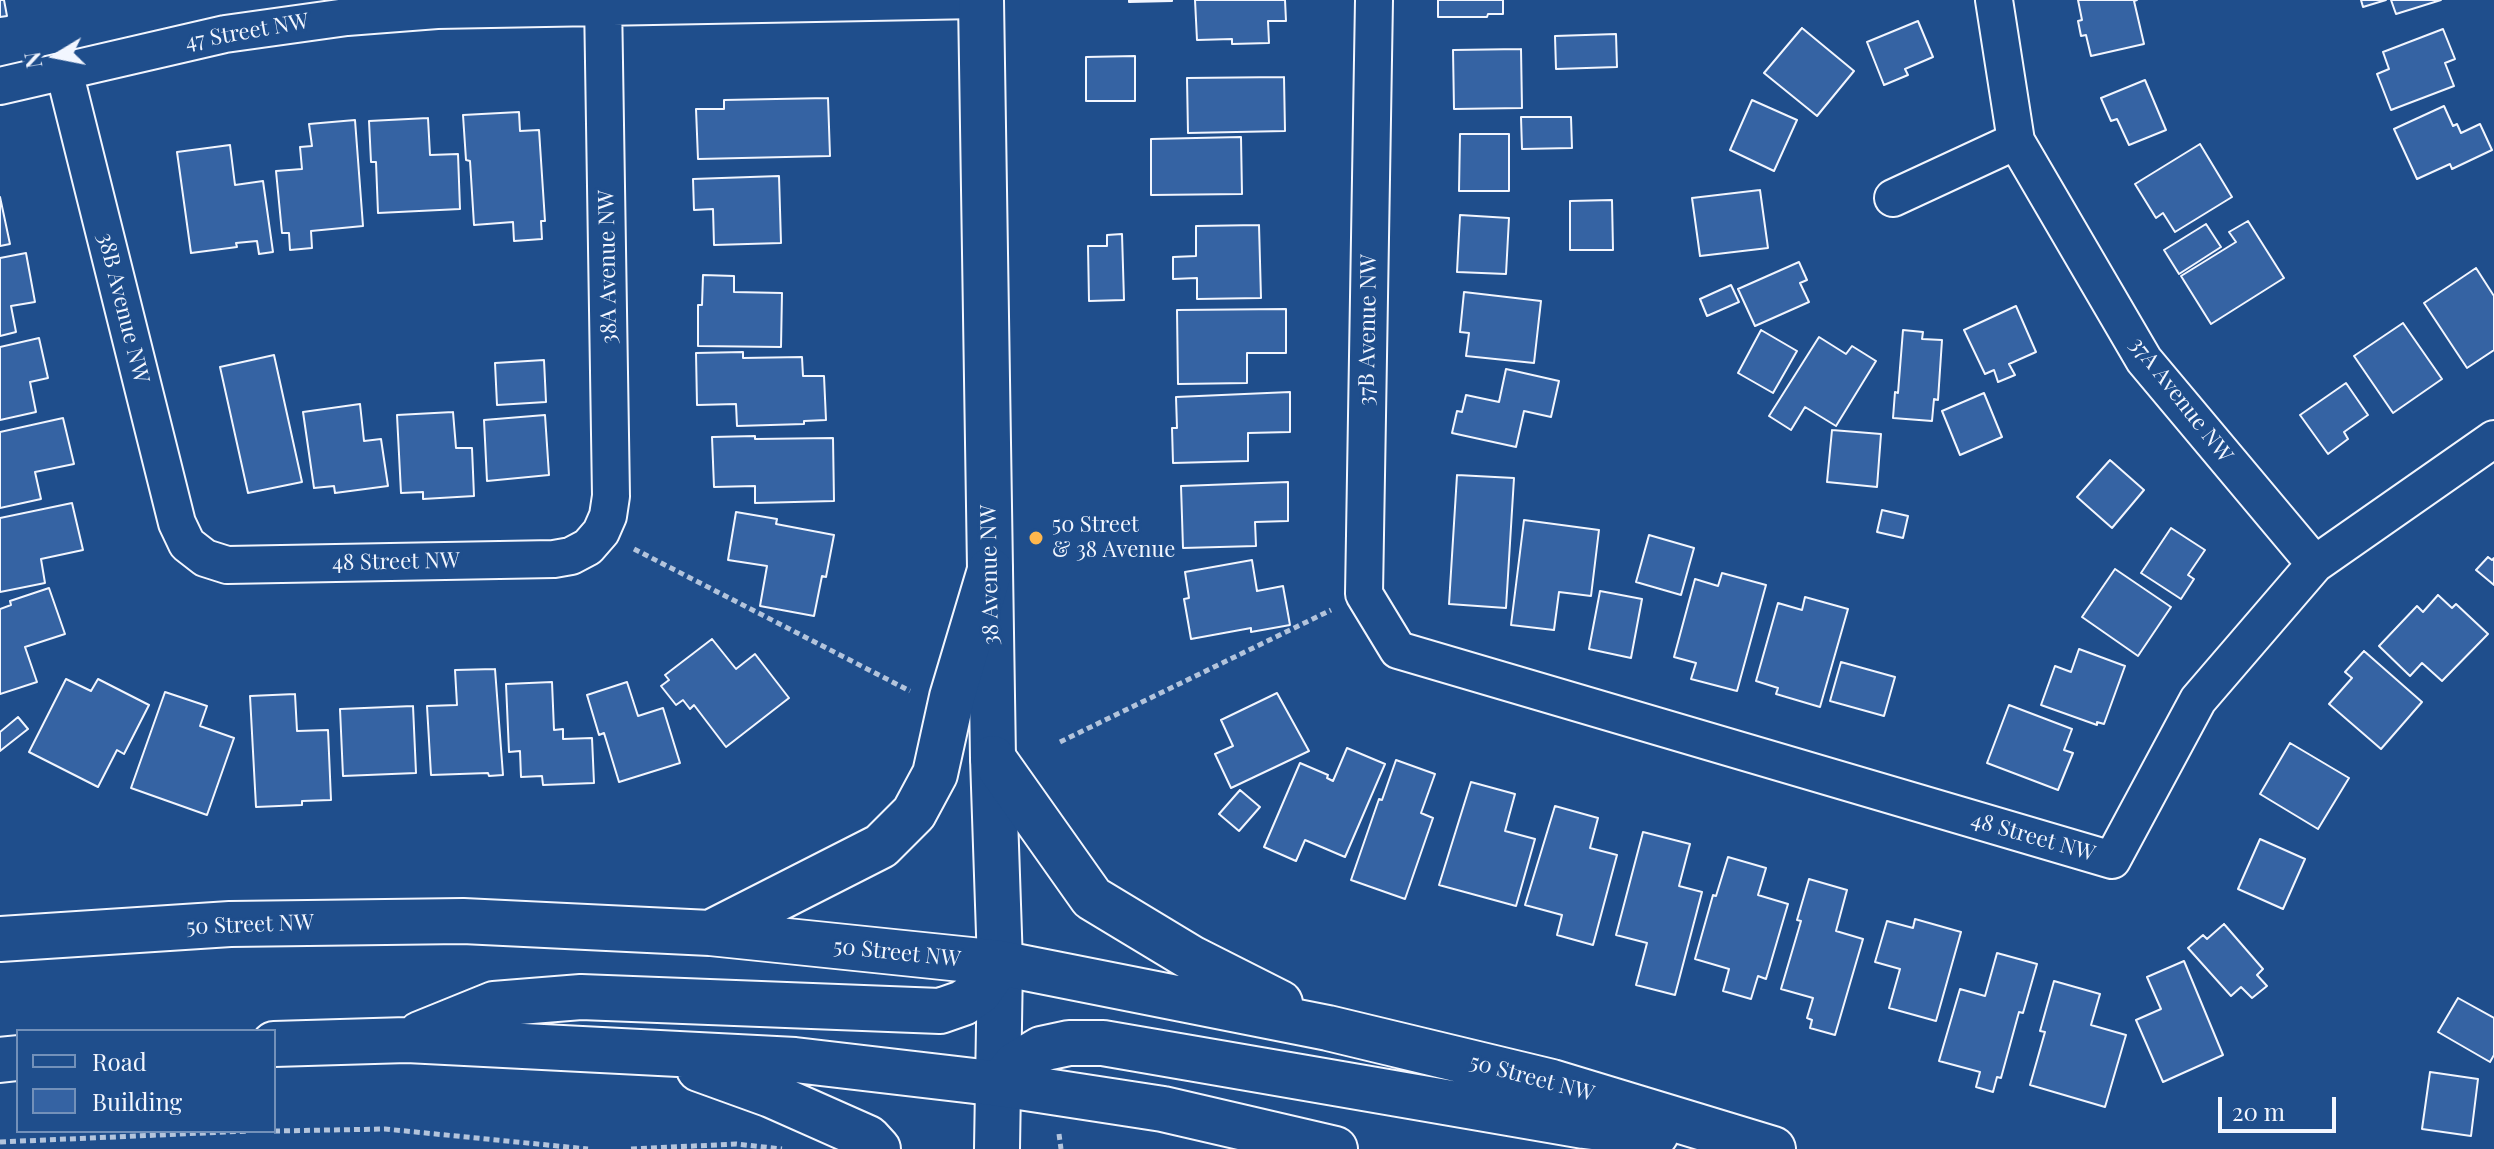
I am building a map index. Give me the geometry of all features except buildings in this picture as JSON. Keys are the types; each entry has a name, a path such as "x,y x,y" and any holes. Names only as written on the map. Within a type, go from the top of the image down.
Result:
{"main road":[{"name":"38 Avenue NW","path":"979,0 993,758 1000,963 997,1149"},
{"path":"710,933 881,846 914,813 935,774 952,697 990,570"},
{"path":"993,758 1092,898 1193,959 1328,1028"},
{"name":"50 Street NW","path":"0,939 230,924 463,921 710,933 1000,963 1328,1028 1552,1082 1770,1148"},
{"path":"407,1040 494,1004 581,997 940,1011 963,1003 979,992 1000,963"},
{"path":"276,1044 407,1040 795,1060 1000,1084 1163,1109 1335,1149"},
{"path":"1000,1084 1016,1064 1041,1049 1069,1043 1103,1043 1584,1126 1770,1148"},
{"path":"651,1051 771,1095 868,1138 878,1149"}],"street":[{"name":"47 Street NW","path":"0,86 157,48 280,24 437,10 603,3 979,0"},
{"name":"37B Avenue NW","path":"1364,594 1374,0"},
{"name":"37A Avenue NW","path":"1994,0 2016,141 2144,360 2315,564"},
{"name":"38A Avenue NW","path":"601,532 608,516 611,496 603,3"},
{"name":"38B Avenue NW","path":"64,71 177,523 187,544"},
{"path":"1893,198 2016,141"},
{"name":"48 Street NW","path":"1364,594 1398,650 2112,860 2198,700 2315,564 2494,439"},
{"name":"48 Street NW","path":"187,544 205,558 227,565 554,559 571,556 588,547 601,532"}],"path":[{"path":"601,532 919,695"},
{"path":"1060,742 1364,594"},
{"path":"276,1131 385,1129 588,1149"},
{"path":"0,1142 204,1133"},
{"path":"631,1149 736,1144 783,1149"}],"place":[{"name":"50 Street & 38 Avenue","path":"1036,538"}]}
